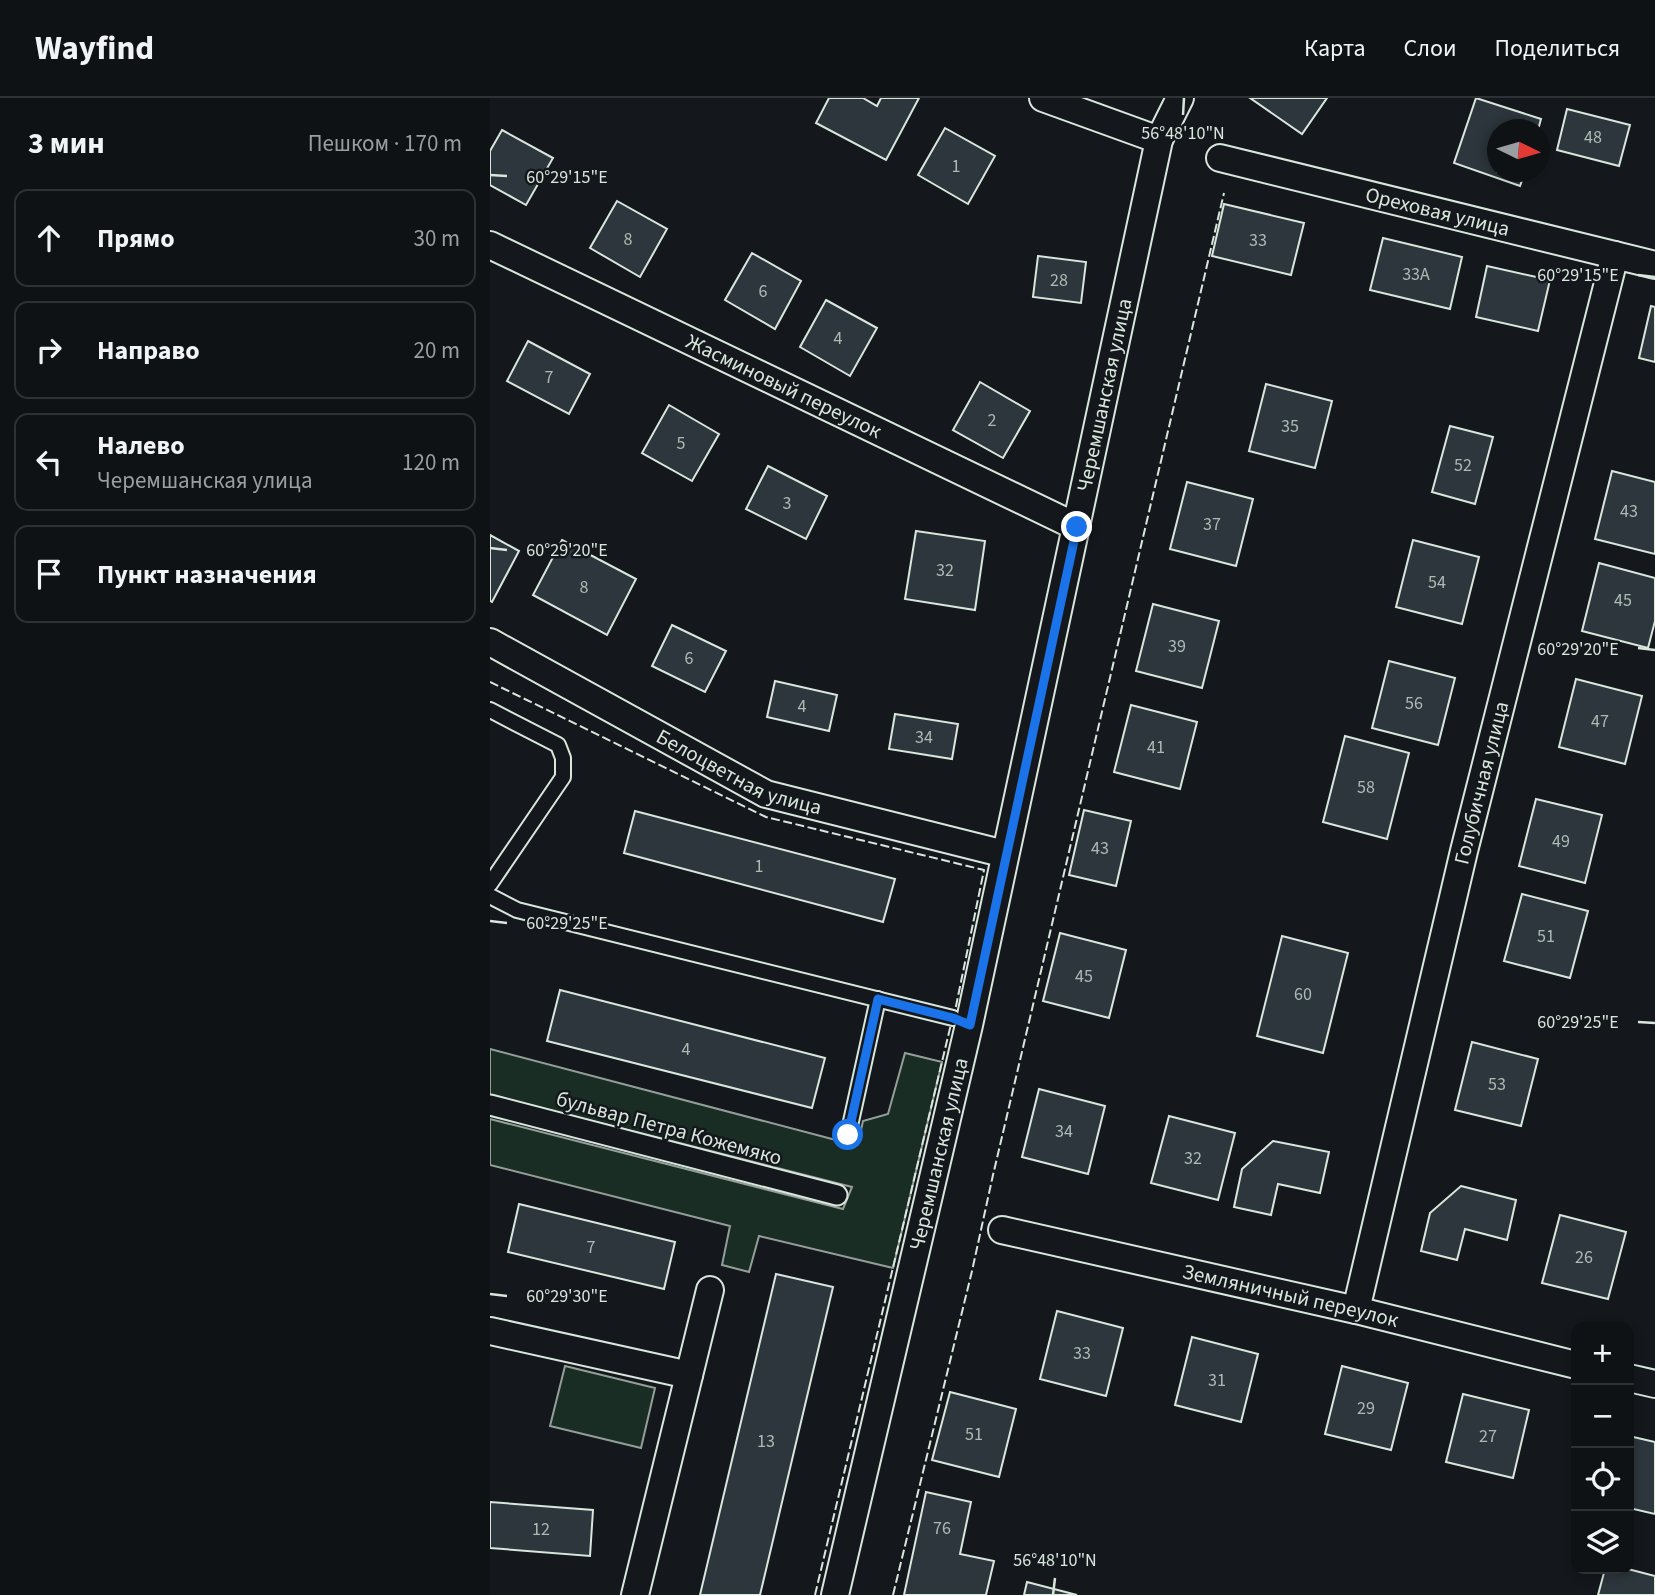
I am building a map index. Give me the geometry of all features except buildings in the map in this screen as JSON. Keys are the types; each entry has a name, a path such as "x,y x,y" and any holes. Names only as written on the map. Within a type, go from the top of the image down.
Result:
{"street":[{"path":"1043,98 1159,140"},
{"name":"Черемшанская улица","path":"835,1595 961,1021 1006,854 1159,140 1180,98"},
{"name":"Ореховая улица","path":"1220,159 1655,265"},
{"name":"Жасминовый переулок","path":"490,246 1077,527"},
{"name":"Голубичная улица","path":"1356,1310 1464,851 1615,255"},
{"name":"Белоцветная улица","path":"490,642 766,794 1006,854"},
{"name":"бульвар Петра Кожемяко","path":"490,1105 837,1195"},
{"name":"Земляничный переулок","path":"1002,1230 1356,1310 1571,1364"},
{"path":"635,1595 710,1290"},
{"path":"490,1331 689,1375"},
{"path":"1634,1379 1655,1384"}],"lane":[{"path":"490,710 558,745 563,758 563,777 490,884"},
{"path":"490,896 517,910 961,1021"},
{"path":"848,1135 878,999"}],"green space":[{"path":"490,1049 858,1144 863,1121 888,1114 905,1053 942,1062 893,1268 759,1236 749,1272 722,1265 730,1226 490,1165 490,1119 843,1209 852,1187 490,1095"},
{"path":"565,1366 655,1388 641,1448 550,1426"}],"fence":[{"path":"893,1595 972,1271 1224,193"},
{"path":"490,682 766,817 984,870 955,1011"},
{"path":"815,1595 951,1024"}],"route":[{"path":"848,1135 878,999 953,1018 970,1025 1077,527"}]}
